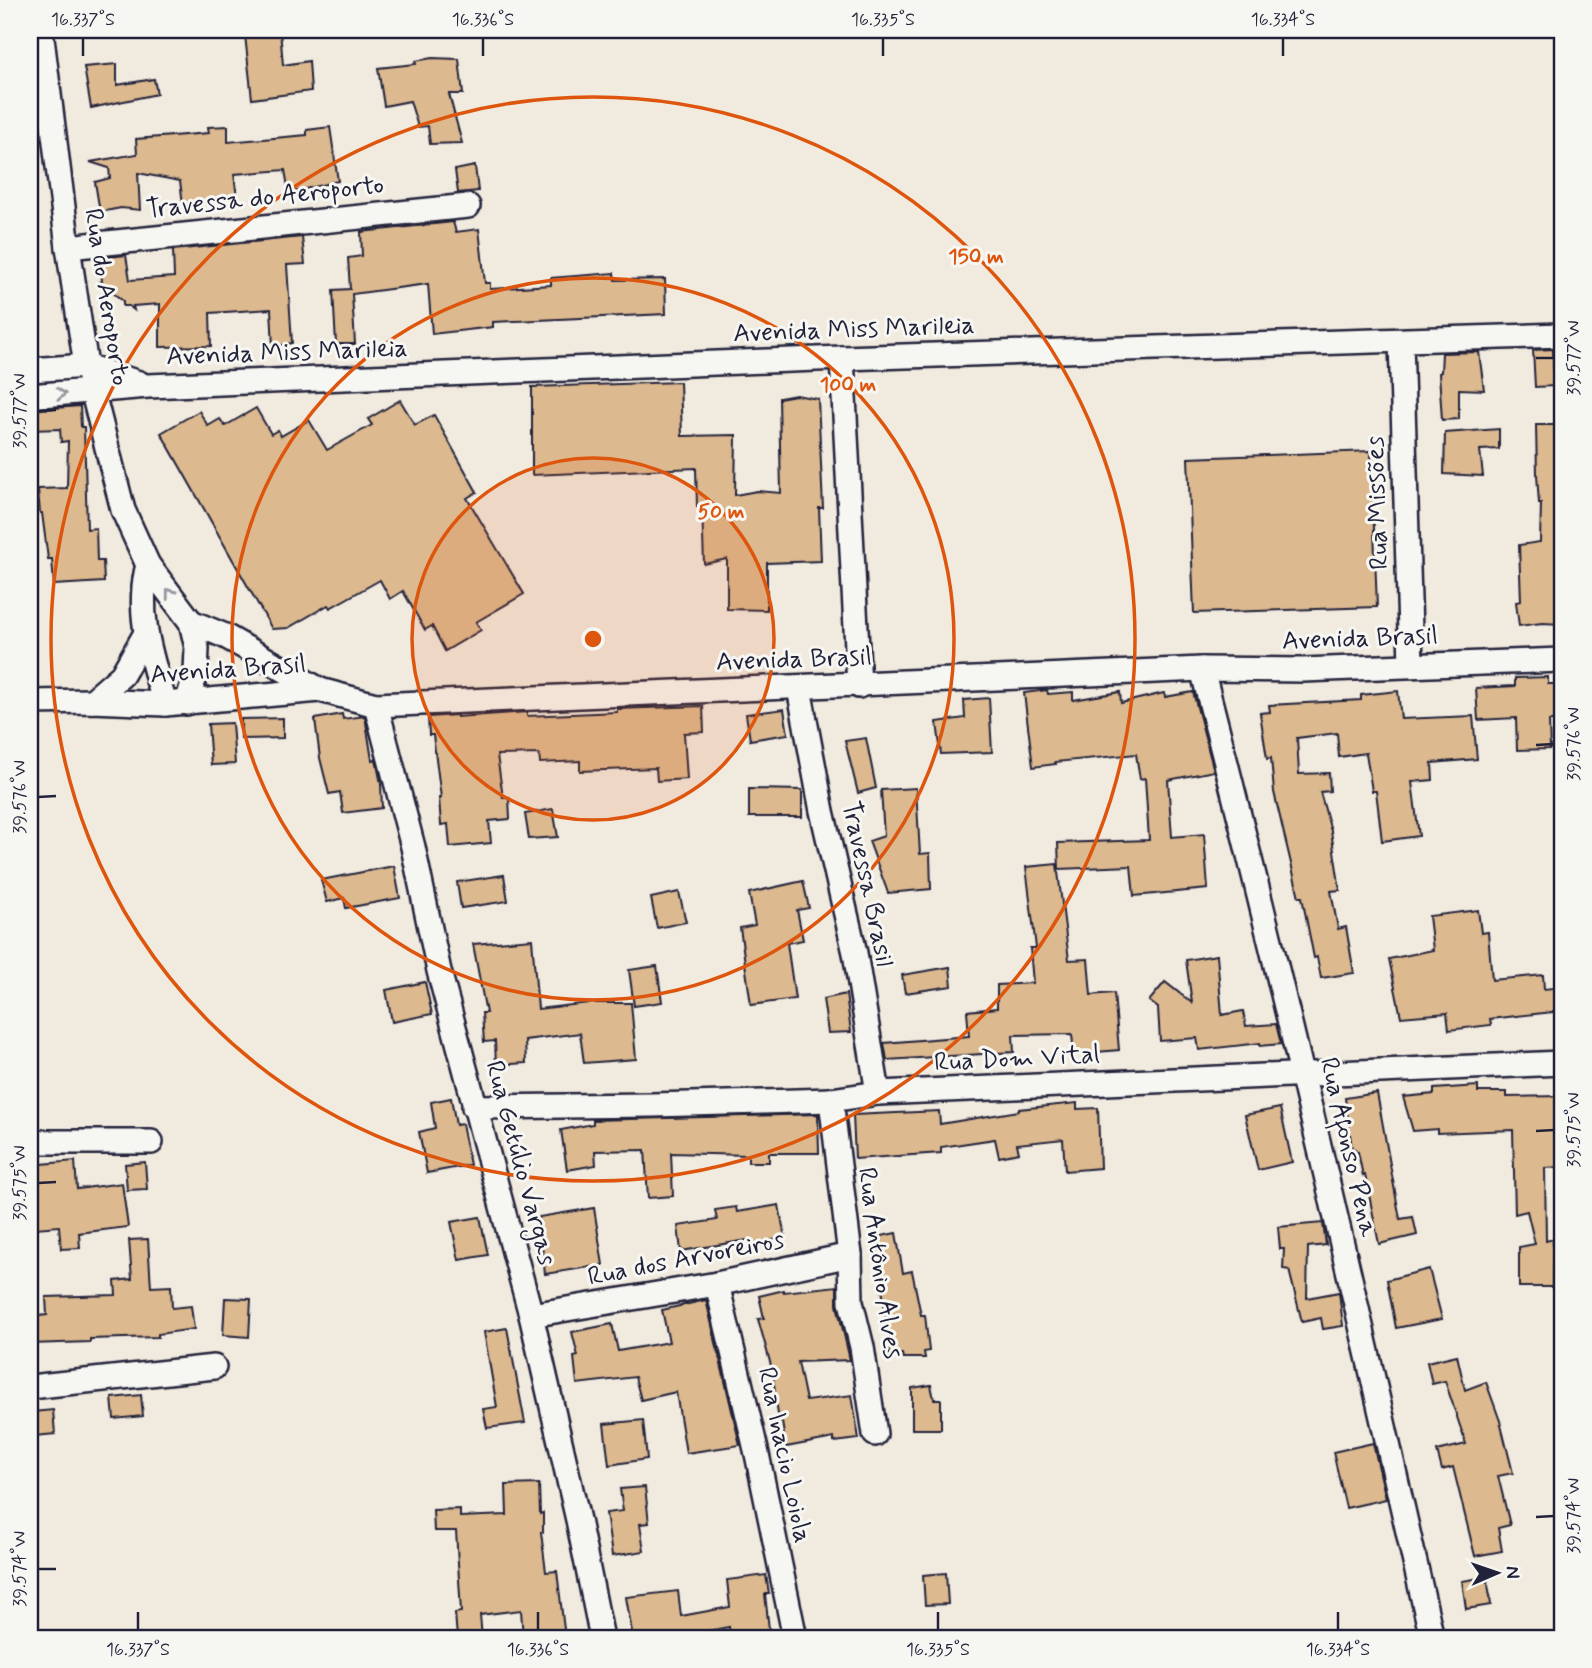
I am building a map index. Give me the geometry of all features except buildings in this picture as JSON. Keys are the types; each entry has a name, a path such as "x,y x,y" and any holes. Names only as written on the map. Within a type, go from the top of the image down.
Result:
{"street":[{"name":"Rua do Aeroporto","path":"41,30 68,247 92,391 123,510 148,565 191,622"},
{"name":"Travessa do Aeroporto","path":"68,247 468,206"},
{"name":"Avenida Miss Marileia","path":"30,396 148,386 842,358 1562,335"},
{"name":"Rua Missões","path":"1401,341 1411,664"},
{"path":"842,358 859,686"},
{"path":"30,370 86,366"},
{"name":"Avenida Miss Marileia","path":"86,366 148,386"},
{"path":"148,565 143,610 146,633 176,704"},
{"path":"191,622 225,636 320,690"},
{"path":"176,704 196,673 197,649 191,622"},
{"path":"92,701 122,675 146,633"},
{"name":"Avenida Brasil","path":"30,702 176,704 320,690 376,705 1202,669 1303,670 1562,660"},
{"name":"Rua Afonso Pena","path":"1202,669 1302,1073 1432,1638"},
{"name":"Travessa Brasil","path":"799,688 822,811 855,953 877,1093"},
{"name":"Rua Getúlio Vargas","path":"376,705 413,847 439,971 531,1315 579,1520 602,1638"},
{"name":"Rua Dom Vital","path":"474,1107 831,1100 877,1093 1562,1063"},
{"name":"Rua Antônio Alves","path":"831,1100 850,1255 851,1302 862,1348 875,1434"},
{"path":"30,1143 151,1142"},
{"name":"Rua dos Arvoreiros","path":"531,1315 718,1284 850,1255"},
{"name":"Rua Inacio Loiola","path":"718,1284 795,1638"},
{"path":"30,1387 214,1367"}]}
